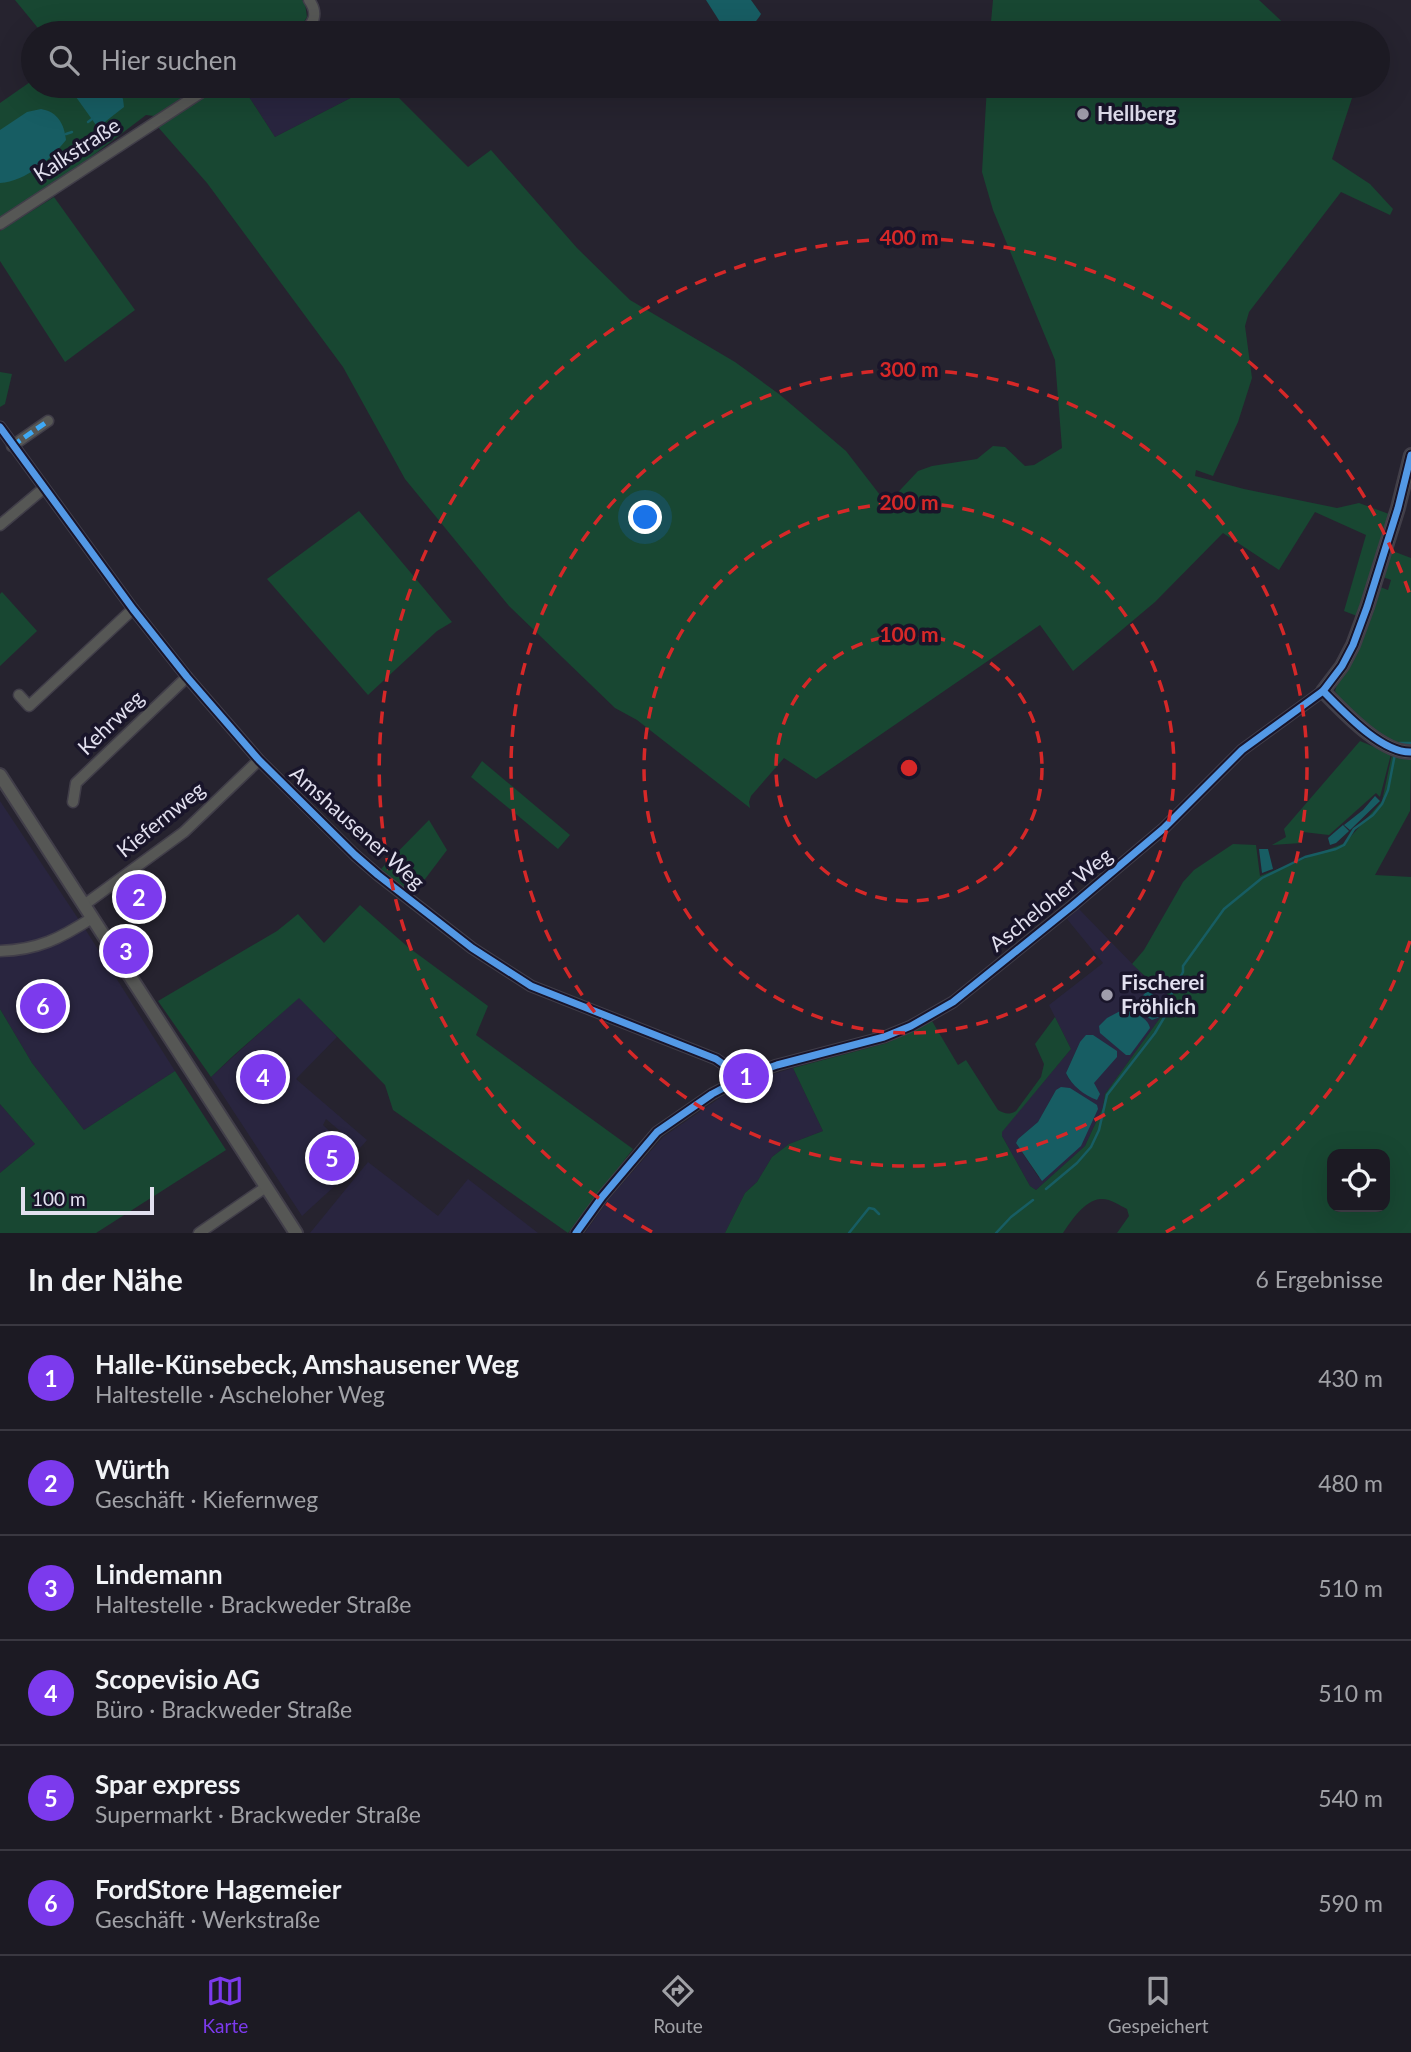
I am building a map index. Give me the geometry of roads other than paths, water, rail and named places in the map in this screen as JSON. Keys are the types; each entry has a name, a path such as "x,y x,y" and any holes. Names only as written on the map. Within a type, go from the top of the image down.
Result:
{"street":[{"path":"309,0 314,9 312,21"},
{"name":"Kalkstraße","path":"0,224 194,98"},
{"path":"12,446 48,421"},
{"name":"Amshausener Weg","path":"0,427 133,610 187,677 259,760 355,855 479,953 531,986 716,1059 726,1066 736,1081"},
{"name":"Ascheloher Weg","path":"576,1233 602,1197 657,1132 687,1110 736,1081 778,1065 884,1037 911,1026 953,1002 1153,838 1242,750 1323,691 1342,666 1362,620 1398,508 1411,456"},
{"path":"0,525 43,489"},
{"path":"19,695 29,706 133,610"},
{"name":"Kehrweg","path":"73,802 76,783 187,677"},
{"path":"1323,691 1355,723 1375,738 1394,749 1411,752"},
{"name":"Kiefernweg","path":"83,905 184,832 259,760"},
{"path":"0,775 296,1233"},
{"path":"0,951 39,946 62,937 92,918"},
{"path":"199,1233 266,1187"}],"water":[{"path":"706,0 751,0 761,14 756,21 719,21"},
{"path":"77,98 122,98 124,107 101,125 96,125"},
{"path":"41,109 52,113 59,120 66,140 53,155 28,174 0,183 0,130 27,112"},
{"path":"1375,796 1380,801 1350,830 1344,825 1363,810"},
{"path":"1343,825 1349,831 1330,845 1328,838"},
{"path":"1259,849 1268,849 1273,869 1262,873"},
{"path":"1148,990 1158,999 1162,1008 1160,1017 1152,1020 1132,1007"},
{"path":"1124,1009 1144,1018 1150,1028 1130,1055 1126,1055 1100,1033 1099,1026 1107,1018"},
{"path":"1086,1035 1093,1035 1117,1051 1117,1057 1094,1083 1100,1094 1097,1100 1079,1089 1066,1073"},
{"path":"1061,1087 1070,1088 1097,1105 1098,1109 1081,1146 1042,1181 1016,1143 1038,1122 1056,1090"}],"waterway":[{"path":"88,122 92,119"},
{"path":"66,134 72,132"},
{"path":"1400,743 1411,743"},
{"path":"1046,1189 1077,1163 1091,1147 1099,1130 1107,1095 1155,1033 1171,1006 1171,995 1183,972 1183,966 1224,909 1262,878 1305,857 1344,845 1354,829 1373,815 1382,804 1388,790 1395,754"},
{"path":"996,1233 1033,1200"},
{"path":"849,1233 869,1208 879,1214"}],"place":[{"name":"Hellberg","path":"1083,114"},
{"name":"Würth","path":"139,897"},
{"name":"Lindemann","path":"126,951"},
{"name":"Fischerei Fröhlich","path":"1107,995"},
{"name":"FordStore Hagemeier","path":"43,1006"},
{"name":"Halle-Künsebeck, Amshausener Weg","path":"746,1076"},
{"name":"Scopevisio AG","path":"263,1077"},
{"name":"Spar express","path":"332,1158"}]}
